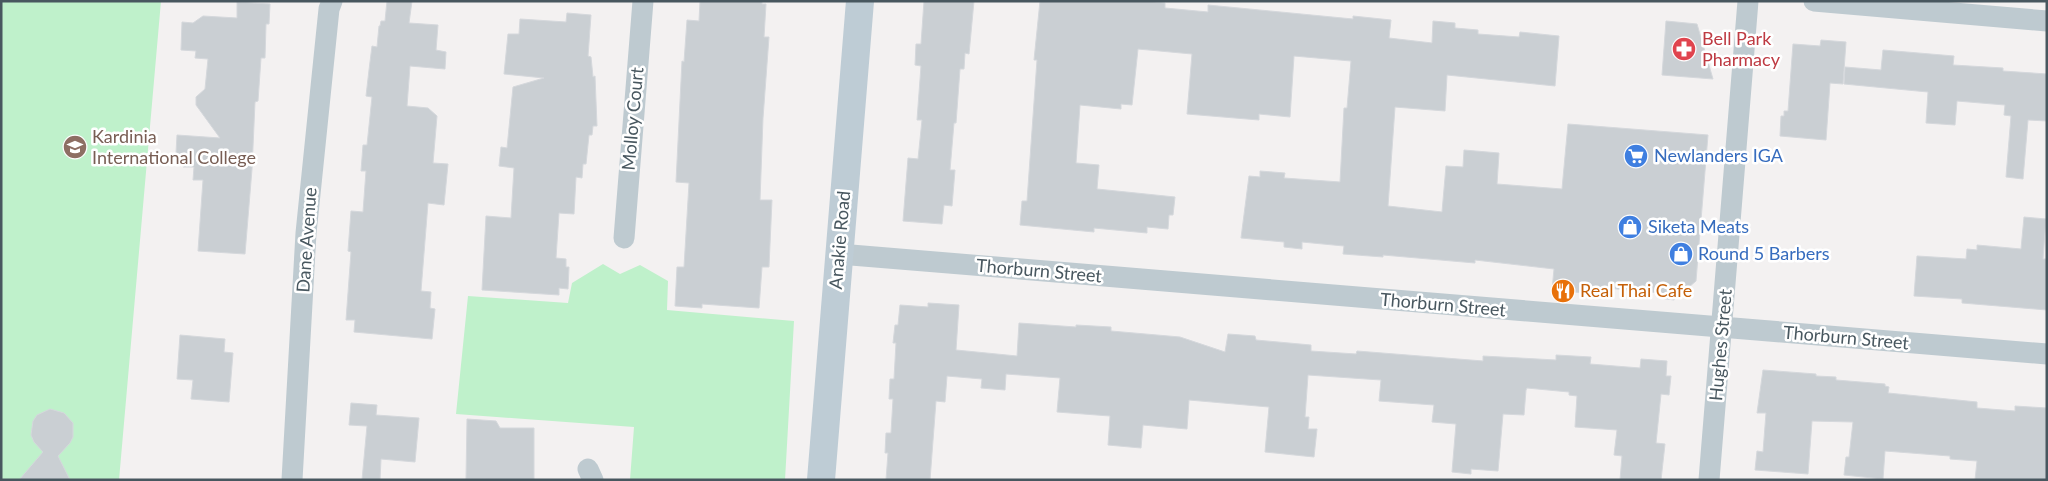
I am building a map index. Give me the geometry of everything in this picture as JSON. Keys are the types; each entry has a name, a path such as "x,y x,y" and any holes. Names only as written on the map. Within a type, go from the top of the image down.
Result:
{"main road":[{"name":"Anakie Road","path":"821,480 860,1"}],"street":[{"name":"Dane Avenue","path":"292,480 307,224 329,9 332,1"},
{"name":"Molloy Court","path":"624,238 643,1"},
{"name":"Hughes Street","path":"1709,480 1748,1"},
{"path":"1814,1 2047,21"},
{"name":"Thorburn Street","path":"839,254 2047,354"}],"green space":[{"name":"Kardinia International College","path":"1,1 161,1 119,480 1,480"},
{"path":"603,264 620,274 640,265 668,281 667,310 794,321 785,480 630,480 634,427 456,414 468,296 568,303 572,283"}],"building":[{"path":"387,1 412,1 409,23 438,25 436,50 446,52 445,69 410,66 407,106 428,108 437,116 433,163 448,164 444,205 428,203 421,291 431,292 430,308 435,309 432,339 354,332 355,320 346,320 351,252 348,251 351,211 363,212 366,171 361,171 363,145 367,145 372,97 366,96 372,46 377,47 379,26 381,21 385,21"},
{"path":"700,1 762,1 762,4 766,4 764,37 769,37 763,118 760,200 772,200 769,267 762,267 759,308 702,304 702,308 675,306 677,267 684,267 689,183 676,182 682,61 684,62 687,20 699,21"},
{"path":"924,1 974,1 969,54 965,53 964,69 960,69 956,123 954,123 950,170 955,170 952,206 944,205 942,224 903,221 908,158 918,159 922,120 917,120 921,66 915,65 916,44 921,44"},
{"path":"1040,1 1144,1 1165,3 1165,8 1208,12 1208,5 1353,19 1353,16 1391,20 1389,38 1432,43 1433,21 1455,23 1455,28 1478,30 1478,34 1519,37 1520,32 1559,36 1555,86 1447,75 1445,111 1395,107 1388,206 1442,212 1446,166 1463,167 1464,150 1499,153 1497,184 1562,189 1568,124 1708,135 1696,281 1674,300 1660,298 1660,293 1596,287 1595,294 1552,290 1554,269 1475,260 1475,263 1383,255 1383,257 1343,254 1344,246 1302,242 1302,249 1284,247 1284,242 1241,238 1249,176 1260,177 1260,171 1285,173 1284,178 1340,182 1344,108 1347,108 1351,61 1294,56 1290,117 1259,114 1259,120 1187,114 1192,54 1138,49 1132,105 1121,104 1121,109 1080,105 1076,163 1099,165 1097,189 1175,197 1173,215 1169,215 1168,229 1147,227 1147,233 1094,228 1094,232 1020,225 1022,201 1027,201 1037,60 1034,60"},
{"path":"237,2 270,4 269,24 266,24 265,58 261,58 258,101 255,102 245,254 198,251 203,180 193,180 194,167 183,167 184,154 176,153 177,135 220,138 196,105 196,97 205,89 208,59 195,58 196,51 181,50 182,22 193,23 203,16 237,18"},
{"path":"567,13 591,15 588,56 591,57 593,77 595,76 597,126 593,126 592,135 589,135 586,164 583,164 582,178 576,177 574,214 559,213 556,258 566,259 566,267 569,267 568,289 559,288 559,295 482,290 486,216 511,218 514,168 499,166 501,147 507,148 513,87 544,78 504,74 508,34 519,34 520,19 566,22"},
{"name":"Bell Park Pharmacy","path":"1666,21 1697,24 1713,79 1662,75"},
{"path":"1821,40 1846,42 1843,84 1830,83 1826,140 1780,136 1781,116 1784,116 1784,111 1788,111 1793,44 1820,46"},
{"path":"1883,50 1954,56 1953,65 2003,68 2003,71 2047,74 2047,121 2028,120 2023,179 2006,177 2011,116 2004,115 2005,105 1957,101 1955,125 1926,123 1928,92 1844,84 1845,67 1881,70"},
{"path":"2024,217 2046,219 2043,259 2047,259 2047,310 1962,303 1962,299 1914,296 1917,256 1966,259 1967,249 1977,250 1977,245 2021,249"},
{"path":"928,303 959,305 956,350 1017,356 1019,323 1076,327 1076,325 1111,327 1111,331 1180,337 1225,352 1228,334 1255,336 1256,340 1311,345 1311,351 1356,354 1357,351 1483,361 1483,356 1556,360 1556,355 1591,357 1590,364 1640,368 1641,359 1667,361 1666,376 1671,376 1669,395 1661,394 1656,443 1665,444 1661,480 1620,480 1622,456 1614,455 1617,430 1575,427 1577,396 1569,395 1569,392 1527,388 1524,415 1503,414 1498,471 1471,469 1471,474 1452,472 1456,424 1432,422 1434,405 1379,401 1381,380 1308,375 1305,417 1309,417 1308,429 1317,429 1314,457 1265,452 1269,407 1189,400 1187,429 1143,425 1141,448 1108,445 1110,416 1057,412 1060,378 1006,374 1005,390 981,388 982,379 947,376 945,402 936,401 930,480 886,480 888,453 885,453 886,433 891,433 893,399 889,399 890,379 894,379 896,343 893,343 895,325 898,325 900,305 928,307"},
{"path":"180,335 225,339 224,352 233,353 229,402 191,399 193,380 177,379"},
{"path":"1763,370 1816,374 1816,376 1836,377 1836,380 1885,384 1885,386 1889,387 1888,393 1977,402 1977,408 2015,411 2015,406 2047,408 2047,480 1975,480 1977,461 1950,459 1950,456 1885,451 1883,479 1844,475 1846,457 1849,457 1853,422 1812,421 1808,474 1755,470 1757,451 1763,452 1766,413 1757,413"},
{"path":"351,403 377,405 376,415 419,418 415,462 381,459 380,480 362,480 367,426 349,425"},
{"path":"50,409 64,413 73,423 73,437 58,456 70,480 19,480 43,452 34,442 31,435 33,421 37,415"},
{"path":"467,419 496,421 500,428 534,428 534,480 466,479"}],"place":[{"name":"Bell Park Pharmacy","path":"1684,49"},
{"name":"Kardinia International College","path":"75,147"},
{"name":"Newlanders IGA","path":"1636,156"},
{"name":"Siketa Meats","path":"1630,227"},
{"name":"Round 5 Barbers","path":"1681,254"},
{"name":"Real Thai Cafe","path":"1563,291"}]}
